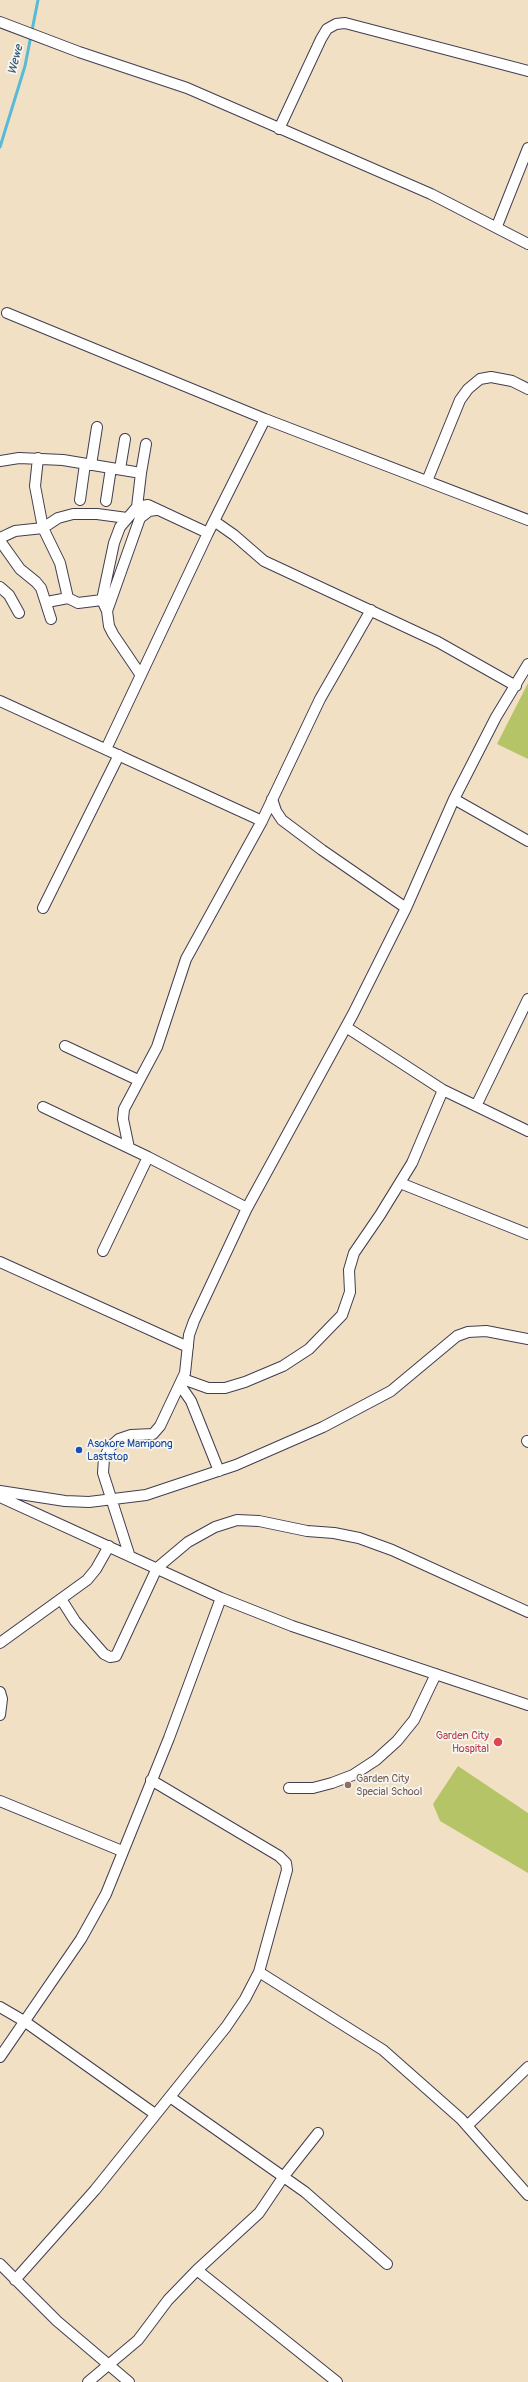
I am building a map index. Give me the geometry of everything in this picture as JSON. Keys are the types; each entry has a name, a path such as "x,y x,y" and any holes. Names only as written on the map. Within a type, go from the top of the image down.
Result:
{"street":[{"path":"0,22 31,35 187,88 431,194 497,226 528,244"},
{"path":"280,129 321,39 327,29 336,24 345,23 528,71"},
{"path":"497,226 528,148"},
{"path":"7,313 265,419 528,520"},
{"path":"427,481 460,400 468,389 480,380 491,377 512,381 528,389"},
{"path":"106,749 140,674 265,419"},
{"path":"80,500 97,427"},
{"path":"106,501 125,439"},
{"path":"107,611 113,576 114,543 120,527 137,507 146,444"},
{"path":"38,458 35,486 43,528 60,563 68,598"},
{"path":"0,461 38,458 88,464 141,473"},
{"path":"137,507 148,505 208,533"},
{"path":"140,674 113,634 107,611 102,600 140,518 149,511 156,510"},
{"path":"51,619 47,602 36,582 20,569 0,539 15,531 43,528 58,518 73,514 97,514 127,518"},
{"path":"214,521 234,535 264,561 438,642 516,686"},
{"path":"0,587 9,595 19,613"},
{"path":"47,602 68,598 78,603 102,600"},
{"path":"129,1148 123,1119 124,1109 138,1080 157,1047 186,959 262,821 320,700 372,610"},
{"path":"129,1554 103,1473 104,1458 110,1447 119,1439 131,1435 153,1434 157,1432 181,1382 188,1360 188,1347 194,1321 247,1208 346,1027 406,908 454,799 496,717 528,664"},
{"path":"0,701 262,821"},
{"path":"43,908 119,755"},
{"path":"272,799 276,812 282,820 322,850 406,908"},
{"path":"454,799 528,841"},
{"path":"476,1106 528,999"},
{"path":"346,1027 443,1090 528,1131"},
{"path":"65,1046 138,1080"},
{"path":"181,1382 208,1388 225,1388 245,1382 283,1366 309,1349 342,1315 350,1292 349,1270 354,1253 412,1163 443,1090"},
{"path":"43,1107 148,1157 247,1208"},
{"path":"103,1251 148,1157"},
{"path":"400,1183 528,1234"},
{"path":"0,1262 188,1347"},
{"path":"0,1490 65,1501 111,1501 146,1495 219,1471 323,1427 391,1391 457,1336 468,1332 486,1331 528,1339"},
{"path":"181,1382 191,1401 219,1471"},
{"path":"0,1498 129,1554 222,1598 292,1626 528,1705"},
{"path":"61,1599 76,1621 104,1654 110,1657 116,1656 157,1568 188,1542 214,1527 237,1520 259,1521 365,1541 392,1550 528,1612"},
{"path":"0,1643 87,1580 96,1570 109,1546"},
{"path":"0,2057 92,1922 169,1738 222,1598"},
{"path":"289,1788 313,1788 332,1783 353,1775 376,1760 397,1740 414,1720 436,1674"},
{"path":"0,1692 2,1699 0,1715"},
{"path":"15,2280 58,2233 170,2097 226,2026 245,1999 260,1972 287,1870 286,1862 279,1856 151,1780"},
{"path":"0,1801 122,1851"},
{"path":"260,1972 383,2050 424,2085 467,2126 528,2195"},
{"path":"0,2007 24,2021 155,2114"},
{"path":"467,2126 528,2067"},
{"path":"170,2097 284,2176 337,2219 387,2264"},
{"path":"88,2382 107,2364 138,2340 168,2300 197,2270 259,2213 284,2176 318,2133"},
{"path":"0,2264 57,2321 129,2382"},
{"path":"197,2270 337,2382"}],"green space":[{"path":"528,683 528,759 497,744"},
{"path":"458,1766 528,1813 528,1873 440,1821 433,1804"}],"waterway":[{"name":"Wewe","path":"0,147 25,66 38,0"}],"place":[{"name":"Asokore Mampong Laststop","path":"79,1450"},
{"name":"Garden City Hospital","path":"498,1742"},
{"name":"Garden City Special School","path":"348,1785"}]}
